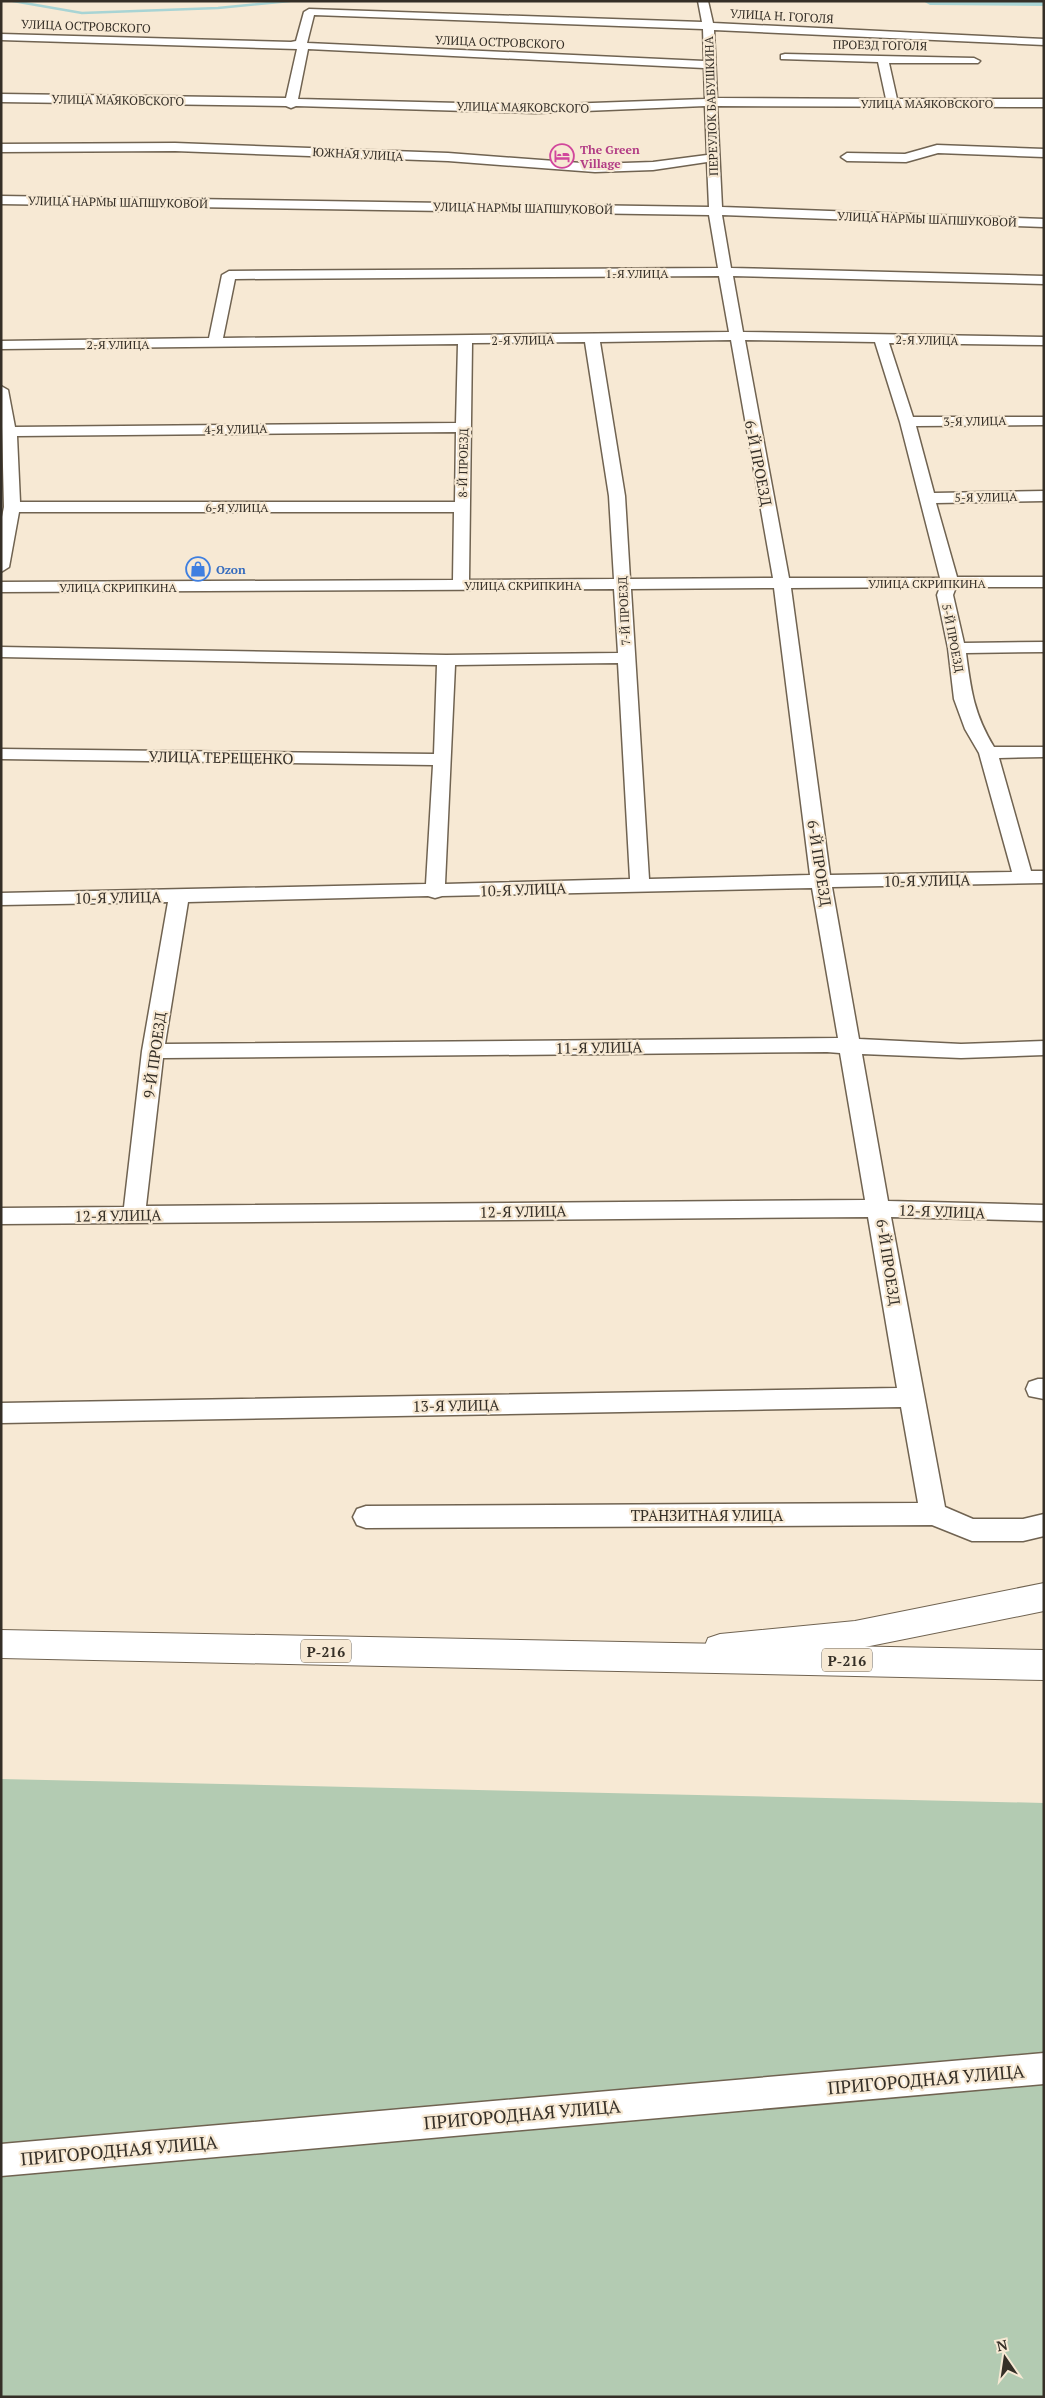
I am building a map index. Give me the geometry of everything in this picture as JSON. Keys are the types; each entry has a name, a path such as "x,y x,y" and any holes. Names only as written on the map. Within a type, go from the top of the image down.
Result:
{"main road":[{"path":"650,1655 855,1635 1044,1596"},
{"name":"Р-216","path":"1,1644 386,1653 650,1655 1044,1665"}],"street":[{"name":"ПЕРЕУЛОК БАБУШКИНА","path":"703,1 708,26 715,211"},
{"name":"УЛИЦА Н. ГОГОЛЯ","path":"291,45 301,42 309,12 708,26 1044,42"},
{"name":"УЛИЦА ОСТРОВСКОГО","path":"1,37 291,45 709,64"},
{"path":"291,104 303,47"},
{"name":"ПРОЕЗД ГОГОЛЯ","path":"785,56 974,62"},
{"path":"883,59 892,102"},
{"name":"УЛИЦА МАЯКОВСКОГО","path":"1,98 291,104 358,103 559,109 711,102 814,104 892,102 1044,103"},
{"name":"ЮЖНАЯ УЛИЦА","path":"1,148 174,147 448,157 595,168 654,166 713,158"},
{"path":"848,158 906,158 937,149 1044,152"},
{"name":"УЛИЦА НАРМЫ ШАПШУКОВОЙ","path":"1,200 715,211 1044,223"},
{"name":"6-Й ПРОЕЗД","path":"715,211 735,336 782,584 821,882 933,1514"},
{"name":"1-Я УЛИЦА","path":"215,343 230,276 724,272 1044,280"},
{"name":"2-Я УЛИЦА","path":"1,345 465,341 735,336 1044,341"},
{"name":"7-Й ПРОЕЗД","path":"592,339 617,496 640,884"},
{"name":"5-Й ПРОЕЗД","path":"881,339 907,422 950,583 945,595 958,648 963,699 974,729 988,753 1023,878"},
{"name":"8-Й ПРОЕЗД","path":"461,586 465,341"},
{"path":"1,390 9,432 12,507 1,567"},
{"name":"3-Я УЛИЦА","path":"907,422 1044,421"},
{"name":"4-Я УЛИЦА","path":"9,432 464,427"},
{"name":"5-Я УЛИЦА","path":"928,498 1044,496"},
{"name":"6-Я УЛИЦА","path":"12,507 462,507"},
{"name":"УЛИЦА СКРИПКИНА","path":"1,587 1044,582"},
{"path":"958,648 1044,647"},
{"path":"1,652 446,660 627,658"},
{"path":"435,892 441,760 446,732 446,660"},
{"path":"988,753 1044,752"},
{"name":"УЛИЦА ТЕРЕЩЕНКО","path":"1,754 441,760"},
{"name":"10-Я УЛИЦА","path":"1,899 435,892 640,884 1044,877"},
{"name":"9-Й ПРОЕЗД","path":"134,1215 153,1051 179,896"},
{"name":"11-Я УЛИЦА","path":"153,1051 851,1046 961,1051 1044,1048"},
{"name":"12-Я УЛИЦА","path":"1,1216 880,1209 1044,1214"},
{"name":"13-Я УЛИЦА","path":"1,1413 911,1397"},
{"name":"ТРАНЗИТНАЯ УЛИЦА","path":"366,1517 933,1514 972,1530 1023,1530 1044,1525"},
{"name":"ПРИГОРОДНАЯ УЛИЦА","path":"1,2160 1044,2068"}],"green space":[{"path":"1,1779 1044,1803 1044,2397 1,2397"}],"waterway":[{"path":"13,1 82,13 218,8 290,1"},
{"path":"930,1 1044,2"}],"place":[{"name":"The Green Village","path":"562,156"},
{"name":"Ozon","path":"198,569"}]}
